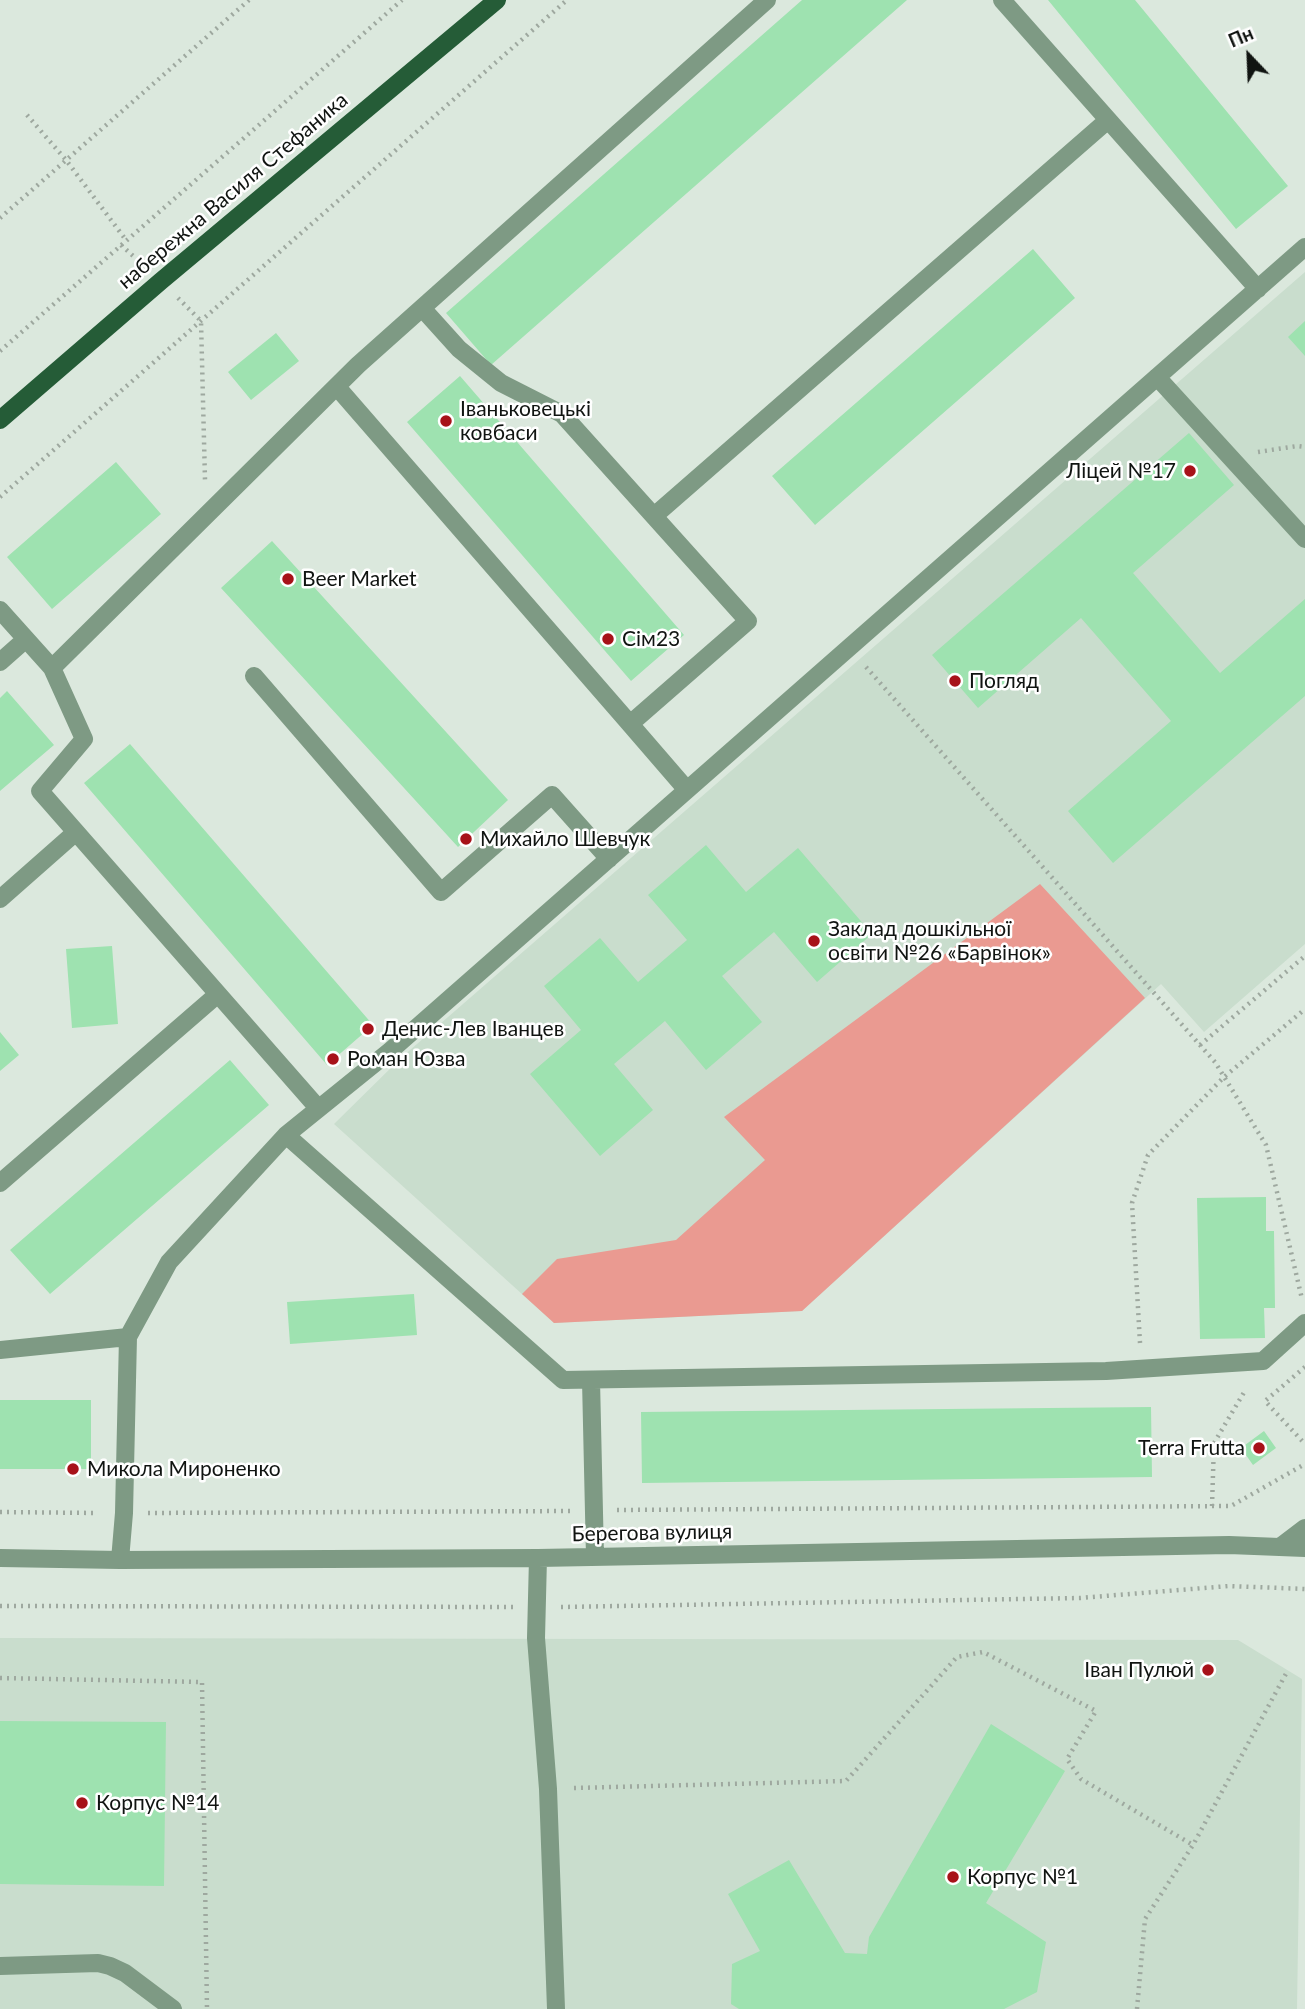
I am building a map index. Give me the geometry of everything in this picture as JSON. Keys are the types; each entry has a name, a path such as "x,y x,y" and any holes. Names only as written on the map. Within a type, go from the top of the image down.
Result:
{"main road":[{"name":"набережна Василя Стефаника","path":"0,420 161,281 497,0"}],"street":[{"path":"52,668 337,387 767,0"},
{"path":"1002,0 1258,289"},
{"path":"654,516 1108,120"},
{"path":"120,1560 125,1499 128,1337 169,1262 286,1135 390,1051 1305,247"},
{"path":"422,308 459,349 501,383 562,414 748,621 631,724"},
{"path":"1157,377 1305,539"},
{"path":"337,387 687,790"},
{"path":"0,610 52,668 83,739 40,791 318,1108"},
{"path":"0,662 26,639"},
{"path":"254,676 442,892 552,795 609,859"},
{"path":"0,899 76,832"},
{"path":"0,1183 218,994"},
{"path":"286,1135 563,1380 1092,1372 1263,1361 1305,1323"},
{"path":"0,1350 128,1337"},
{"path":"591,1380 595,1557"},
{"path":"1280,1547 1305,1528"},
{"name":"Берегова вулиця","path":"0,1558 538,1558 1215,1545 1305,1548"},
{"path":"538,1558 536,1638 548,1789 556,2009"},
{"path":"0,1966 98,1963 125,1973 173,2009"}],"path":[{"path":"0,218 249,0"},
{"path":"0,351 402,0"},
{"path":"0,497 567,0"},
{"path":"27,115 66,160 126,241"},
{"path":"201,321 206,516"},
{"path":"1230,457 1305,447"},
{"path":"849,648 1214,1062 1266,1145 1302,1300"},
{"path":"1200,1045 1305,956"},
{"path":"1142,1369 1132,1203 1148,1155 1224,1077 1305,1009"},
{"path":"1212,1506 1214,1443 1263,1361"},
{"path":"1305,1367 1265,1401 1305,1444"},
{"path":"1231,1506 1305,1464"},
{"path":"0,1606 538,1608 1080,1598 1229,1586 1305,1589"},
{"path":"548,1789 846,1781 957,1657 983,1651 1096,1711 1067,1759 1081,1779 1193,1845"},
{"path":"1137,2009 1144,1919 1193,1845 1288,1670"},
{"path":"0,1678 202,1682 207,2009"}],"shaded area":[{"path":"1305,272 1305,944 1204,1032 1161,984 802,1311 554,1323 334,1124 402,1057"},
{"path":"1040,884 1145,998 802,1311 554,1323 522,1294 557,1259 676,1240 765,1160 724,1117"},
{"path":"0,1638 1238,1640 1302,1679 1297,2009 0,2009"}],"building":[{"path":"802,0 907,0 491,365 446,313"},
{"path":"1048,0 1135,0 1288,186 1236,229"},
{"path":"1033,249 1075,298 815,525 772,476"},
{"path":"1305,321 1305,356 1288,337"},
{"path":"276,333 299,361 251,400 228,372"},
{"path":"460,376 684,635 631,681 407,422"},
{"path":"1189,433 1234,485 1133,573 1220,673 1305,599 1305,696 1113,863 1068,811 1171,721 1081,618 978,708 932,655"},
{"path":"116,462 161,514 52,609 7,557"},
{"path":"272,541 508,800 458,847 221,588"},
{"path":"7,691 54,745 0,791 0,698"},
{"path":"130,744 373,1025 327,1065 84,783"},
{"path":"706,845 746,892 798,848 872,934 817,982 774,932 722,976 762,1022 706,1070 665,1021 614,1064 653,1110 600,1156 530,1074 581,1030 544,986 600,938 638,982 687,940 648,895"},
{"path":"112,946 118,1024 72,1028 66,949"},
{"path":"0,1032 19,1055 0,1071"},
{"path":"230,1060 269,1105 50,1294 10,1250"},
{"path":"1266,1197 1266,1231 1274,1231 1275,1308 1264,1308 1265,1338 1200,1339 1197,1198"},
{"path":"414,1294 417,1335 290,1344 287,1302"},
{"path":"0,1400 91,1400 91,1469 0,1469"},
{"path":"1151,1407 1152,1477 642,1483 641,1412"},
{"path":"1264,1431 1276,1448 1253,1465 1241,1448"},
{"name":"Корпус №14","path":"0,1721 166,1722 164,1886 0,1884"},
{"name":"Корпус №1","path":"991,1724 1065,1771 986,1903 1046,1942 1037,1992 1004,2009 739,2009 731,2004 732,1964 760,1951 728,1894 789,1860 845,1953 867,1954 869,1937"}],"place":[{"name":"Іваньковецькі ковбаси","path":"446,421"},
{"name":"Ліцей №17","path":"1190,471"},
{"name":"Beer Market","path":"288,579"},
{"name":"Сім23","path":"608,639"},
{"name":"Погляд","path":"955,681"},
{"name":"Михайло Шевчук","path":"466,839"},
{"name":"Заклад дошкільної освіти №26 «Барвінок»","path":"814,941"},
{"name":"Денис-Лев Іванцев","path":"368,1029"},
{"name":"Роман Юзва","path":"333,1059"},
{"name":"Terra Frutta","path":"1259,1448"},
{"name":"Микола Мироненко","path":"73,1469"},
{"name":"Іван Пулюй","path":"1208,1670"},
{"name":"Корпус №14","path":"82,1803"},
{"name":"Корпус №1","path":"953,1877"}]}
